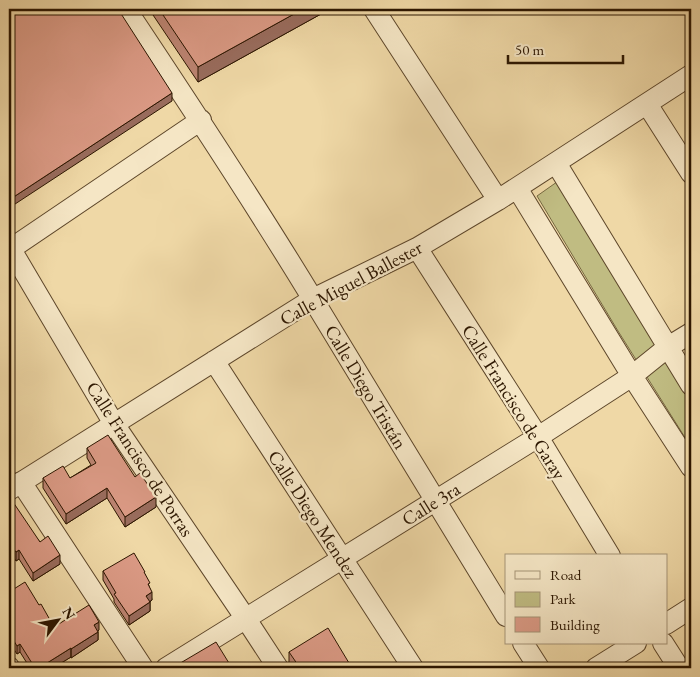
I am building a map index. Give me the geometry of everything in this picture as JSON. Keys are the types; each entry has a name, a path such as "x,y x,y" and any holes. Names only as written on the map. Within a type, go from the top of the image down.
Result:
{"street":[{"name":"Calle Diego Tristán","path":"126,9 201,120 505,614"},
{"path":"376,9 498,200"},
{"name":"Calle Miguel Ballester","path":"15,486 214,360 313,300 417,248 498,200 691,74"},
{"path":"647,104 691,174"},
{"path":"9,248 201,120"},
{"path":"556,163 691,385"},
{"path":"517,188 632,376 691,467"},
{"name":"Calle Francisco de Porras","path":"9,248 114,424 278,668"},
{"name":"Calle Francisco de Garay","path":"417,248 538,437 609,554"},
{"name":"Calle 3ra","path":"166,668 538,437 632,376 668,347 691,333"},
{"name":"Calle Diego Mendez","path":"214,360 413,668"},
{"path":"15,486 143,668"},
{"path":"668,623 691,608"},
{"path":"524,644 539,668"},
{"path":"596,668 634,644"},
{"path":"664,644 679,668"}],"green space":[{"path":"564,177 691,385 691,447 618,331 537,196"}],"building":[{"path":"9,9 118,9 172,93 9,200"},
{"path":"159,9 303,9 198,67"},
{"path":"108,435 135,477 140,473 156,497 125,517 107,488 66,514 43,478 63,466 70,478 96,463 87,448"},
{"path":"13,502 40,542 48,536 60,555 33,573 19,550 16,552 13,548 9,551 9,505"},
{"path":"134,553 145,572 152,592 146,596 150,602 129,616 114,594 116,593 103,571"},
{"path":"25,582 39,605 41,604 54,627 89,605 99,622 94,625 98,632 39,668 35,668 20,644 17,646 9,633 9,592"},
{"path":"328,628 352,668 300,668 289,652"},
{"path":"216,642 232,668 172,668"}]}
